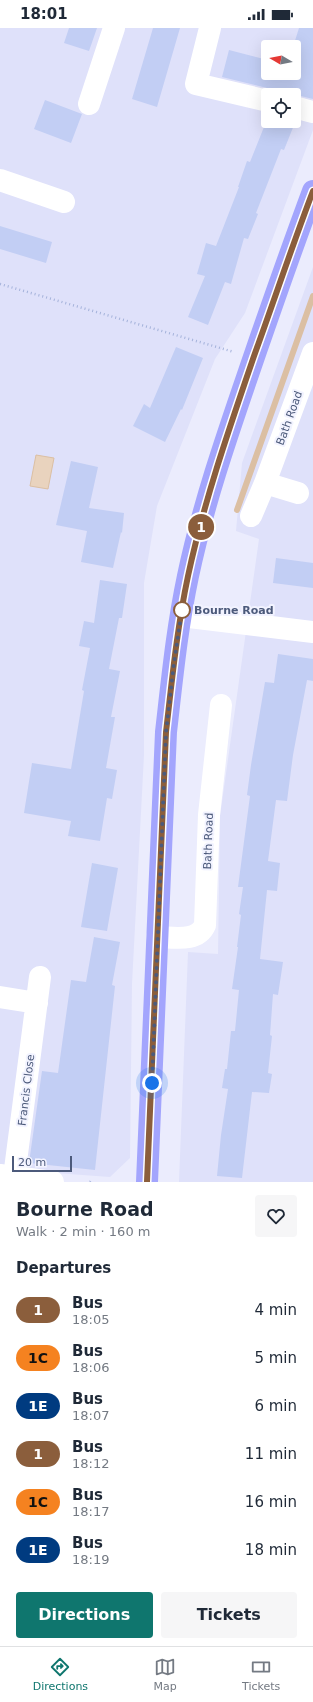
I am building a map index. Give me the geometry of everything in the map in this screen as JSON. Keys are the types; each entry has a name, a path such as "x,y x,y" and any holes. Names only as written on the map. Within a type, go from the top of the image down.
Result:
{"main road":[{"path":"147,1182 166,732 181,616 188,576 207,500 254,358 308,222 313,191"}],"street":[{"path":"89,104 114,28"},
{"path":"210,28 196,84 261,99"},
{"path":"301,109 313,112"},
{"path":"0,180 64,202"},
{"name":"Bath Road","path":"251,516 265,483 313,353"},
{"path":"265,483 298,493"},
{"path":"181,616 313,632"},
{"name":"Bath Road","path":"157,937 191,937 200,932 205,925 209,815 220,705"},
{"name":"Francis Close","path":"7,1176 37,1003 40,977"},
{"path":"0,997 37,1003"},
{"path":"7,1176 53,1182"}],"path":[{"path":"0,284 254,358"}],"shaded area":[{"path":"0,28 313,28 313,130 245,313 215,359 157,506 144,583 144,755 132,984 130,1158 110,1177 0,1169"},
{"path":"313,267 313,1182 179,1182 188,952 218,954 220,816 259,539 236,531 242,463"},
{"path":"36,455 54,458 48,489 30,486"}],"building":[{"path":"69,28 97,28 89,51 64,43"},
{"path":"153,28 180,28 157,107 132,99"},
{"path":"299,28 313,28 313,99 301,96 301,88 267,88 222,77 229,50 261,58 261,80 301,80 301,40 295,40"},
{"path":"45,100 82,114 71,143 34,129"},
{"path":"264,128 293,128 284,150 281,149 256,213 258,214 248,239 244,238 231,284 225,282 208,325 188,317 205,276 197,274 206,243 216,246 239,187 247,161 250,162"},
{"path":"0,226 52,242 46,263 0,249"},
{"path":"176,347 203,358 182,410 181,409 165,442 133,426 144,404 150,408"},
{"path":"71,461 98,467 89,508 124,513 122,533 121,532 113,568 81,562 87,531 56,525"},
{"path":"276,558 313,563 313,588 273,583"},
{"path":"100,580 127,584 122,618 119,618 109,669 120,671 111,717 115,717 106,768 117,770 112,799 107,798 100,841 68,836 71,821 24,813 32,763 71,769 84,691 82,690 90,648 79,646 84,621 94,623"},
{"path":"278,654 313,659 313,681 307,680 293,755 287,801 276,800 268,861 280,863 277,891 267,890 260,959 283,962 278,995 273,994 270,1035 272,1036 268,1073 272,1074 269,1093 252,1092 242,1178 217,1176 228,1089 222,1088 225,1069 227,1069 231,1031 235,1031 239,990 232,989 241,915 239,914 243,887 238,887 250,796 247,795 265,682 274,683"},
{"path":"92,863 118,868 107,931 81,927"},
{"path":"94,937 120,942 112,985 115,986 95,1170 29,1163 42,1071 58,1073 71,980 86,982"}],"waterway":[{"path":"237,510 313,296"}],"bus line":[{"name":"1","path":"147,1182 166,732 181,616 188,576 207,500 220,458 313,191"}],"place":[{"name":"Bourne Road","path":"182,610"}],"route":[{"path":"152,1083 166,732 182,610"}]}
